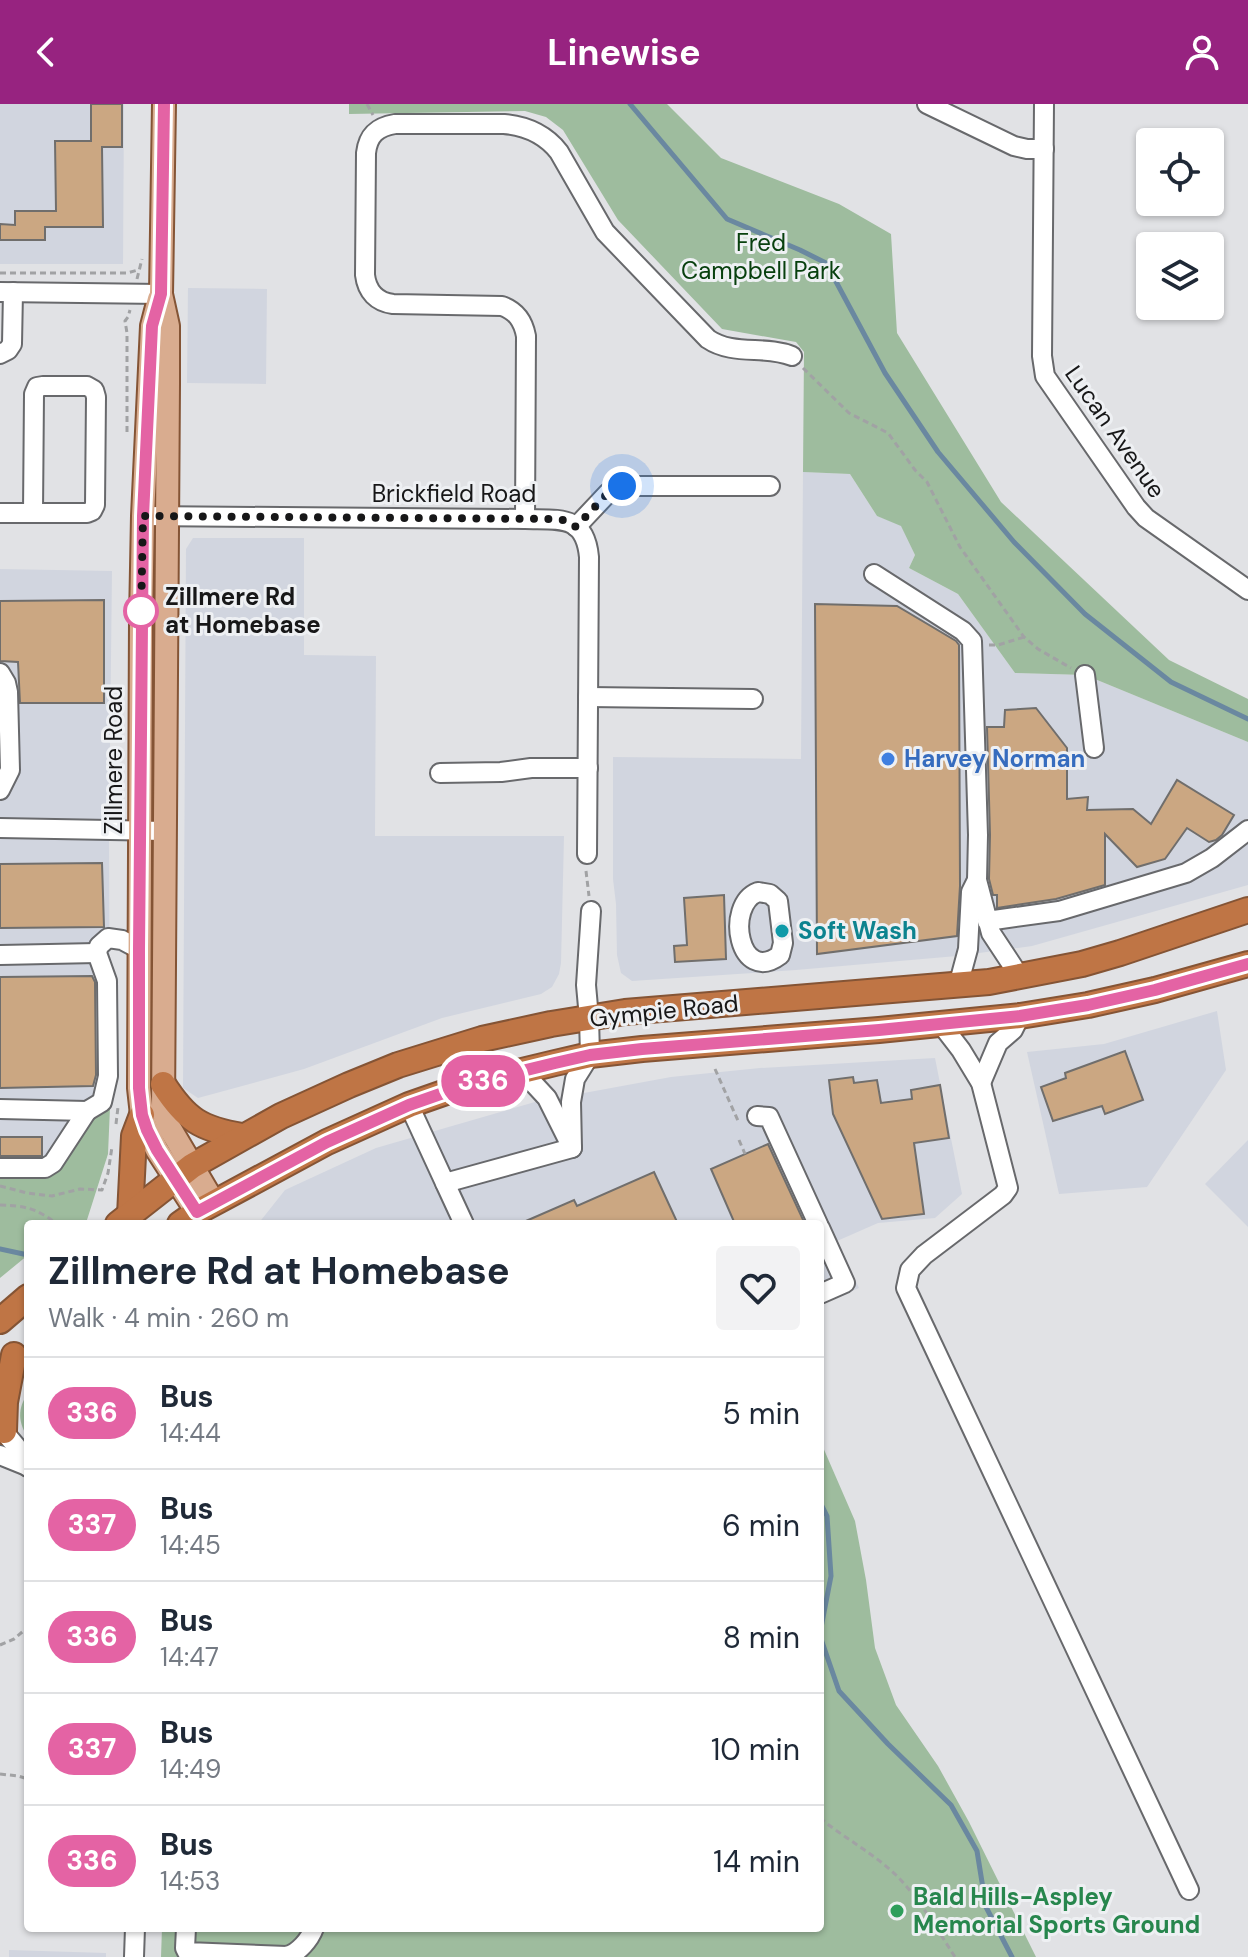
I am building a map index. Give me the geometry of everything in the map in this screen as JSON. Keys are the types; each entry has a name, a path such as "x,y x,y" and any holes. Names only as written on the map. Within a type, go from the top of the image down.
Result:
{"highway":[{"name":"Gympie Road","path":"124,1219 184,1173 242,1136 315,1100 398,1065 482,1039 589,1018 659,1009 958,986 1020,977 1133,950 1245,912"},
{"name":"Gympie Road","path":"197,1213 327,1142 409,1105 469,1084 590,1055 1020,1016 1088,1005 1243,967"},
{"path":"163,1084 179,1107 192,1118 214,1131 242,1136"},
{"path":"124,1219 134,1136 142,1115"},
{"path":"0,1321 24,1300"},
{"path":"1,1438 14,1355"}],"main road":[{"name":"Zillmere Road","path":"164,104 161,294 168,326 163,1110 197,1213"},
{"name":"Zillmere Road","path":"161,294 152,326 143,516 139,1088 142,1115 157,1150 184,1173"}],"street":[{"path":"927,104 1014,146 1044,149"},
{"name":"Lucan Avenue","path":"1044,104 1042,356 1045,376 1146,518 1248,590"},
{"path":"525,519 524,329 521,320 515,312 502,306 393,304 373,295 365,275 366,153 369,138 378,129 395,124 504,124 519,125 539,133 552,142 559,152 605,232 708,339 722,347 792,356"},
{"path":"0,354 12,344 6,292 161,294"},
{"path":"0,513 33,513 87,513 92,511 95,505 96,397 94,390 87,386 43,386 37,387 34,394 33,513"},
{"path":"587,854 589,557 585,537 576,527 608,493 622,486 770,486"},
{"name":"Brickfield Road","path":"143,516 525,519 564,520 576,527"},
{"path":"874,574 963,631 972,641 977,880 991,933 1020,977"},
{"path":"0,673 8,692 10,770 0,790"},
{"path":"1085,675 1094,748"},
{"path":"588,697 753,699"},
{"path":"440,773 588,768"},
{"path":"0,828 165,831"},
{"path":"987,921 1059,911 1186,873 1240,842 1248,830"},
{"path":"958,986 968,949 971,892 977,880"},
{"path":"572,1148 571,1102 575,1079 590,1055 586,969 591,911"},
{"path":"0,1168 45,1168 53,1163 87,1111 102,1102 108,1076 107,981 97,953 99,946 108,938 122,940 139,955 164,961"},
{"path":"0,955 97,953"},
{"path":"981,1083 998,1043 1013,1030 1020,1016"},
{"path":"941,1024 981,1083 1008,1188 924,1255 910,1270 906,1288 1189,1890"},
{"path":"522,1071 547,1098 572,1148"},
{"path":"409,1105 462,1220"},
{"path":"0,1109 87,1111"},
{"path":"748,1119 769,1117 816,1220"},
{"path":"445,1183 572,1148"},
{"path":"824,1237 845,1283 824,1292"},
{"path":"1,1438 16,1446 24,1461"},
{"path":"134,1957 135,1932"},
{"path":"186,1932 187,1952 236,1956 292,1955 313,1932"}],"path":[{"path":"0,273 127,273 138,270"},
{"path":"792,356 849,413 888,433 927,482 960,547 1024,637 1038,649 1085,675"},
{"path":"972,645 998,645 1024,637"},
{"path":"587,854 591,911"},
{"path":"715,1069 748,1119"},
{"path":"739,1140 745,1154"},
{"path":"0,1186 52,1196 80,1189 102,1190 108,1173"},
{"path":"0,1205 29,1207 52,1220"},
{"path":"0,1645 24,1630"},
{"path":"0,1774 24,1778"},
{"path":"824,1821 897,1876 933,1922 955,1957"}],"shaded area":[{"path":"0,104 124,104 123,264 0,264"},
{"path":"188,288 267,289 266,384 187,383"},
{"path":"803,472 850,474 877,516 901,525 915,555 909,568 958,594 1015,673 1085,675 1248,742 1248,885 1032,946 957,956 632,981 621,973 617,955 613,879 613,757 801,759"},
{"path":"193,538 304,538 304,655 376,656 375,836 564,836 561,963 552,987 541,994 442,1018 304,1069 198,1098 183,1088 186,549"},
{"path":"0,569 112,571 110,1107 84,1126 49,1173 0,1173"},
{"path":"1217,1011 1226,1070 1147,1187 1059,1194 1027,1052 1104,1044"},
{"path":"935,1058 962,1194 935,1218 878,1223 837,1241 859,1288 824,1303 824,1220 261,1220 285,1190 376,1148 535,1102 671,1077 760,1068"},
{"path":"1248,1140 1248,1227 1205,1184"},
{"path":"9,1950 106,1953 106,1957 9,1957"}],"green space":[{"name":"Fred Campbell Park","path":"349,104 667,104 721,158 839,204 891,234 897,333 1001,502 1169,660 1248,699 1248,742 1085,675 1015,673 958,594 909,568 915,555 901,526 877,516 850,474 803,472 804,352 796,342 722,329 618,220 563,130 546,117 525,111 349,114"},
{"path":"110,1107 108,1154 87,1220 24,1220 24,1258 0,1278 0,1173 49,1173 84,1126"},
{"path":"24,1401 24,1430 20,1416"},
{"path":"824,1450 855,1521 875,1648 896,1705 938,1766 1036,1957 161,1957 162,1932 824,1932"}],"building":[{"path":"91,104 122,104 122,147 102,147 103,227 45,227 45,240 0,240 0,224 15,225 15,211 56,211 55,141 91,141"},
{"path":"104,600 104,703 20,703 18,662 0,661 0,601"},
{"name":"Harvey Norman","path":"815,604 897,606 959,645 960,886 957,936 817,954"},
{"path":"1036,708 1067,748 1067,799 1088,797 1087,810 1133,809 1151,824 1177,780 1234,815 1222,835 1209,842 1187,828 1165,859 1137,867 1105,834 1105,885 1056,899 997,908 997,895 993,895 989,879 987,727 1004,727 1005,710"},
{"path":"102,863 104,927 0,928 0,864"},
{"path":"724,895 726,959 675,962 674,946 687,945 684,898"},
{"path":"92,976 95,982 96,1075 93,1086 0,1088 0,977"},
{"path":"1125,1051 1143,1100 1105,1114 1102,1106 1053,1121 1041,1087 1066,1078 1065,1073"},
{"path":"853,1077 854,1083 877,1080 881,1103 912,1099 911,1090 940,1085 949,1138 914,1143 924,1214 882,1219 833,1114 829,1080"},
{"path":"0,1137 42,1137 42,1156 0,1156"},
{"path":"768,1144 803,1220 733,1220 711,1169"},
{"path":"654,1172 676,1220 528,1220 574,1200 577,1206"}],"waterway":[{"path":"630,104 727,219 826,263 885,373 938,452 1014,542 1085,614 1171,682 1248,719"},
{"path":"0,1249 24,1254"},
{"path":"824,1510 831,1576 824,1612"},
{"path":"824,1648 839,1691 951,1805 977,1851 986,1907 1012,1957"}],"bus line":[{"name":"336","path":"164,104 161,294 152,326 143,516 139,1088 147,1130 197,1212 327,1142 409,1105 469,1084 555,1063 642,1049 1020,1016 1155,990 1248,964"}],"place":[{"name":"Zillmere Rd at Homebase","path":"141,611"},
{"name":"Harvey Norman","path":"888,759"},
{"name":"Soft Wash","path":"782,931"},
{"name":"Bald Hills-Aspley Memorial Sports Ground","path":"897,1911"}],"route":[{"path":"141,611 141,620 143,516 552,519 564,520 576,527 608,493 622,486"}]}
